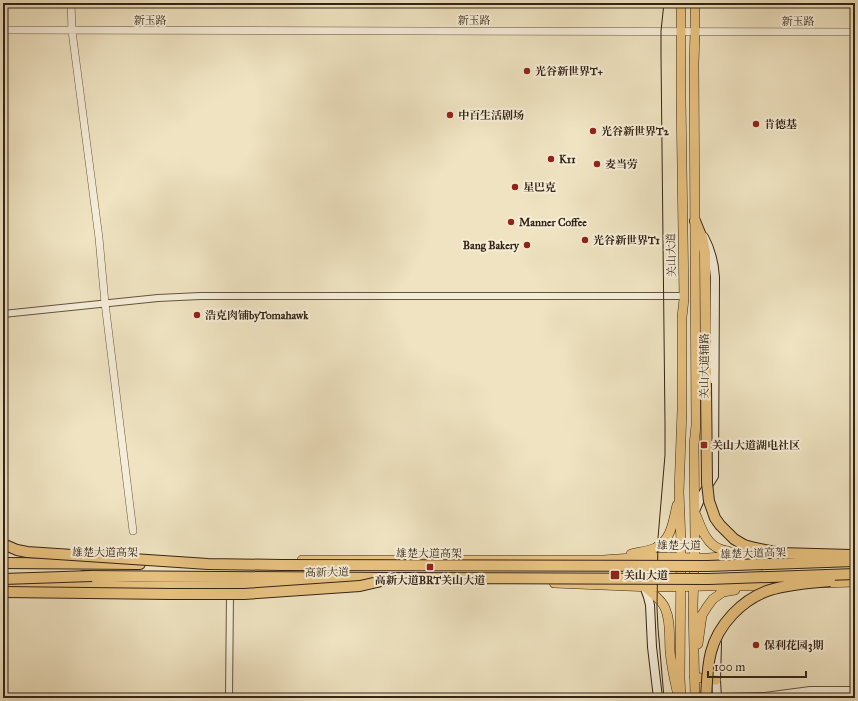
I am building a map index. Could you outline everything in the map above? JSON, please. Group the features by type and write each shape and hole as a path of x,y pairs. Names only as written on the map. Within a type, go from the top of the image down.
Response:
{"highway":[{"path":"694,221 702,238 705,253 706,483 709,501 715,518 734,539 744,545 755,548 780,553 855,555"},
{"path":"3,544 17,550 27,552 208,564"},
{"name":"雄楚大道高架","path":"3,563 693,566 855,561"},
{"path":"3,575 701,579 855,574"},
{"path":"3,579 92,576"},
{"path":"3,592 193,595 244,594 360,586 395,578"},
{"path":"706,698 708,669 714,644 723,626 742,605 754,597 780,588 816,582 855,581"}],"main road":[{"name":"关山大道","path":"680,698 681,557 679,492 682,410 682,317 684,296 681,3"},
{"path":"695,3 694,221 696,425 694,445 695,511 693,586 695,698"},
{"name":"关山大道辅路","path":"694,221 709,246 715,277 714,476 695,511"},
{"path":"603,560 654,548 666,540 671,530 679,492"},
{"path":"695,511 702,530 712,544 721,550 749,555"},
{"name":"雄楚大道","path":"647,557 694,558 749,555 779,557 825,557 855,555"},
{"name":"高新大道","path":"3,559 200,561 406,559 603,560 647,557"},
{"path":"647,587 752,586 855,581"},
{"name":"高新大道","path":"3,583 134,586 230,586 525,582 647,587"},
{"path":"717,697 716,643 721,626 726,616 743,598 753,593 778,585"},
{"path":"694,678 702,615 707,607 713,598 723,592 752,586"},
{"path":"647,587 650,605 652,647 658,698"},
{"path":"647,587 661,602 667,614 670,628 670,652 674,678 680,698"},
{"path":"694,678 716,680"}],"street":[{"path":"71,3 72,31 99,238 105,303 133,531"},
{"name":"新玉路","path":"3,30 855,32"},
{"path":"3,314 158,298 200,296 684,296"},
{"path":"229,698 230,586"},
{"path":"717,697 765,696 810,690 855,690"}],"tram line":[{"path":"664,3 661,31 661,55 665,455 658,538 657,608 664,698"}],"place":[{"name":"光谷新世界T+","path":"527,71"},
{"name":"中百生活剧场","path":"450,115"},
{"name":"肯德基","path":"756,124"},
{"name":"光谷新世界T2","path":"593,131"},
{"name":"K11","path":"551,159"},
{"name":"麦当劳","path":"597,164"},
{"name":"星巴克","path":"515,187"},
{"name":"Manner Coffee","path":"511,222"},
{"name":"光谷新世界T1","path":"585,240"},
{"name":"Bang Bakery","path":"527,245"},
{"name":"浩克肉铺byTomahawk","path":"197,315"},
{"name":"关山大道湖电社区","path":"704,445"},
{"name":"高新大道BRT关山大道","path":"430,567"},
{"name":"关山大道","path":"615,575"},
{"name":"保利花园3期","path":"756,645"}]}
